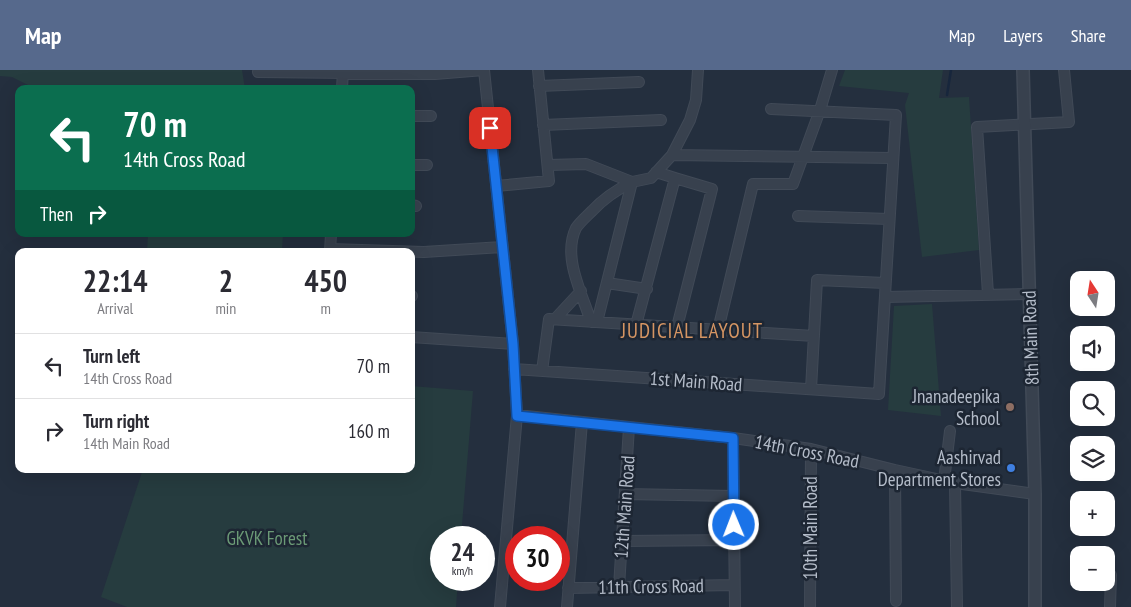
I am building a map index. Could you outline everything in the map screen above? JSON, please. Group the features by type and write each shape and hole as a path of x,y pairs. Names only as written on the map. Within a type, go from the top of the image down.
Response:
{"street":[{"path":"258,72 435,74 484,70 513,344 517,416 500,607"},
{"path":"496,186 549,181 538,70"},
{"path":"594,322 572,265 571,244 577,227 612,191 632,182 651,178 672,155 692,113 696,100 698,70"},
{"path":"718,330 753,184 793,184 820,110 832,70"},
{"name":"8th Main Road","path":"1023,70 1035,494 1035,607"},
{"path":"988,294 976,128 1069,122 1064,70"},
{"path":"342,85 343,72"},
{"path":"539,86 639,82"},
{"path":"771,109 896,114 885,297 1029,294"},
{"path":"415,116 431,116"},
{"path":"543,125 661,120"},
{"path":"672,155 893,158"},
{"path":"548,165 586,164 632,182"},
{"path":"415,165 427,166"},
{"path":"656,172 712,189 677,327"},
{"path":"636,324 647,289 675,178"},
{"path":"594,322 607,283 632,182"},
{"path":"798,216 890,219"},
{"path":"415,252 502,247"},
{"path":"811,389 817,280 886,283"},
{"path":"607,283 647,289"},
{"path":"555,319 581,291"},
{"name":"1st Main Road","path":"514,369 879,394 885,297"},
{"path":"542,371 549,319 814,336"},
{"path":"415,337 513,344"},
{"name":"14th Cross Road","path":"517,416 733,438 811,449 944,481 1035,494"},
{"path":"570,564 582,422"},
{"name":"12th Main Road","path":"619,587 629,427"},
{"path":"944,481 950,431"},
{"path":"733,438 734,607"},
{"name":"10th Main Road","path":"810,607 811,449"},
{"path":"894,470 896,601"},
{"path":"955,483 957,607"},
{"path":"625,494 733,496"},
{"path":"622,541 734,540"},
{"name":"11th Cross Road","path":"570,588 734,585"},
{"path":"566,607 568,591"},
{"path":"1110,591 1110,607"}],"green space":[{"path":"0,70 242,70 244,85 28,85 12,77 0,76"},
{"path":"845,70 943,70 939,98 969,97 979,250 922,257 905,105 909,93 839,86"},
{"path":"148,237 283,237 282,248 147,248"},
{"path":"932,304 941,416 888,410 894,306"},
{"name":"GKVK Forest","path":"415,386 473,391 462,526 430,526 430,591 457,591 456,607 127,607 101,597 142,473 415,473"}],"waterway":[{"path":"947,95 951,70"}],"place":[{"name":"Jnanadeepika School","path":"1010,407"},
{"name":"Aashirvad Department Stores","path":"1011,468"}],"district":[{"name":"JUDICIAL LAYOUT","path":"692,331"}],"route":[{"path":"490,128 513,344 517,416 733,438 734,525"}]}
